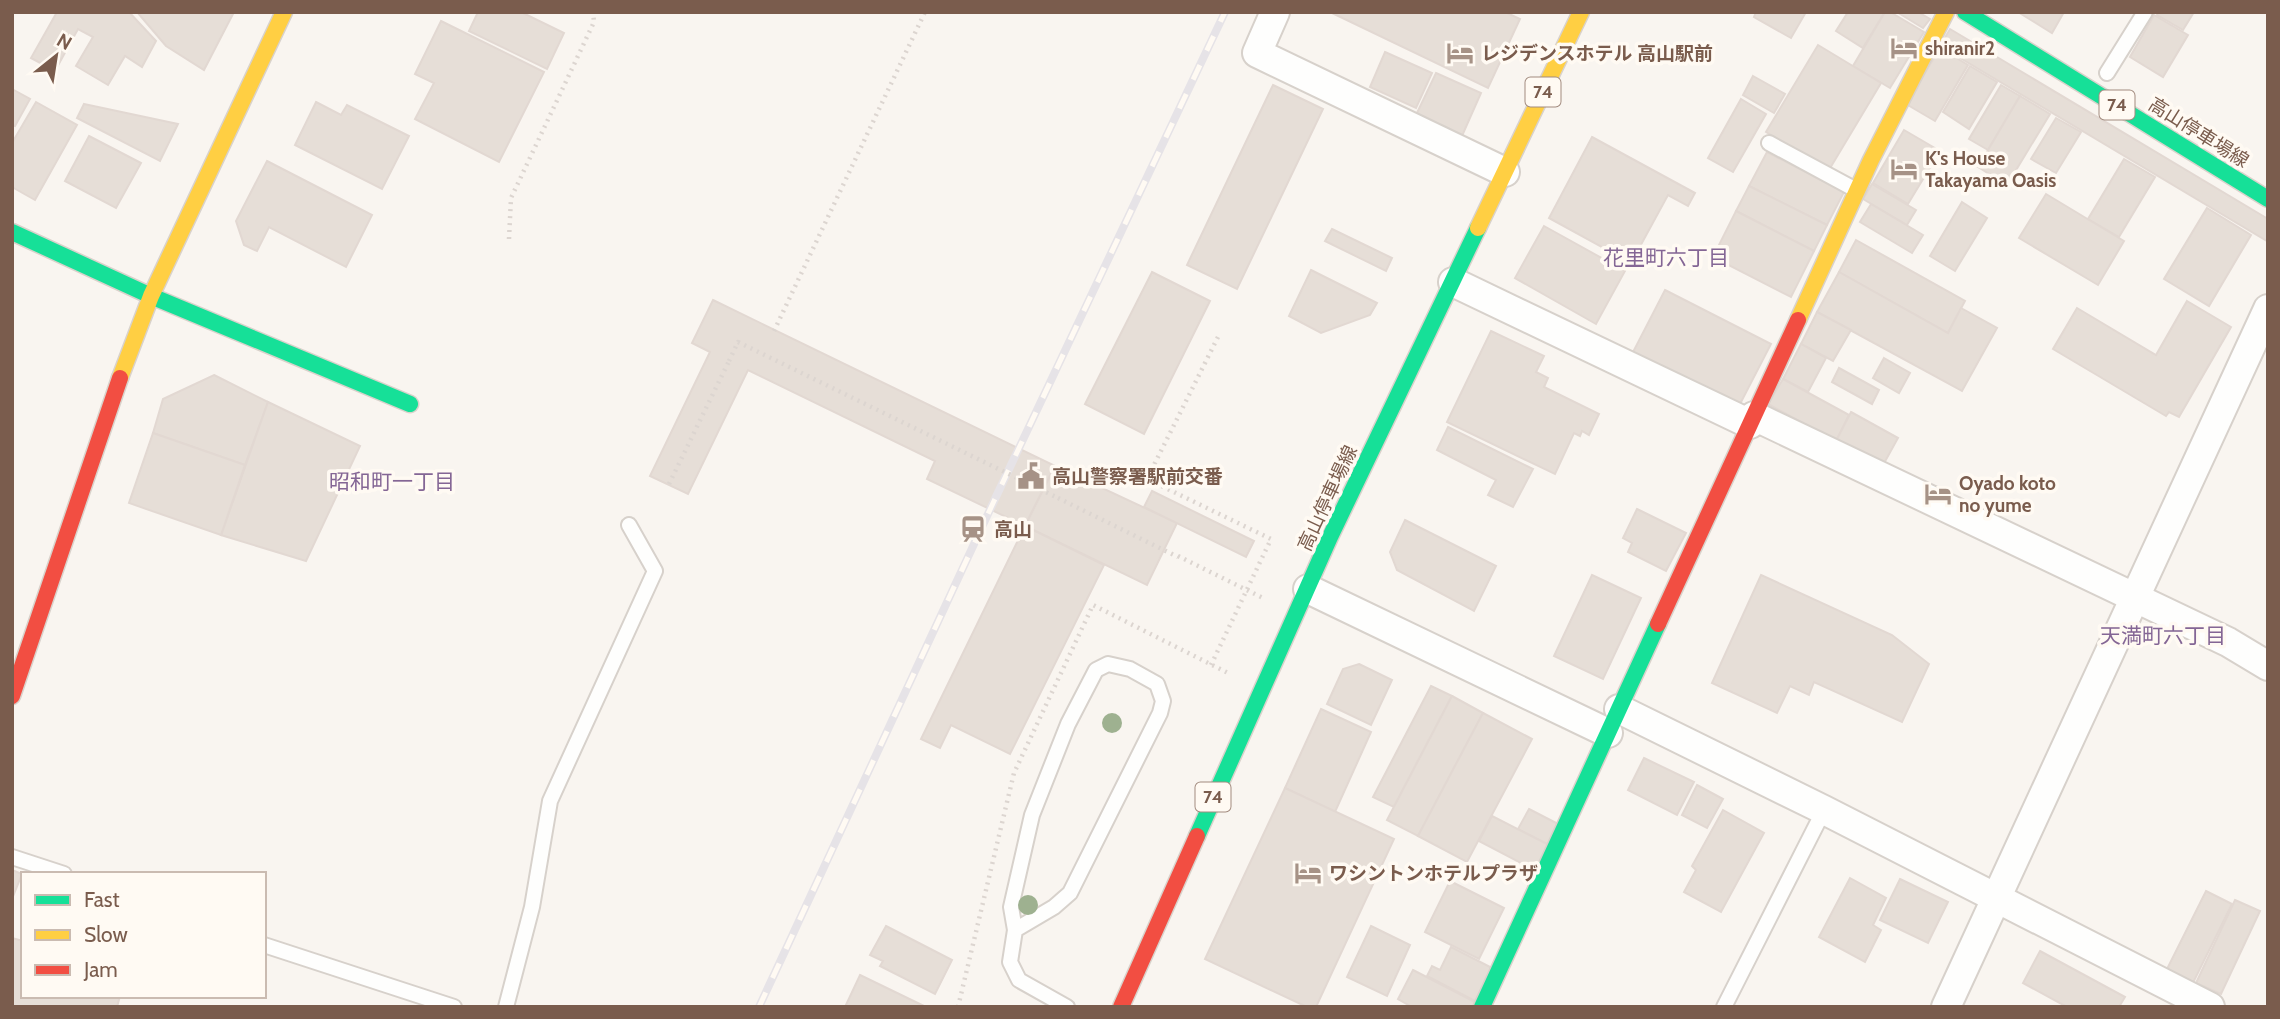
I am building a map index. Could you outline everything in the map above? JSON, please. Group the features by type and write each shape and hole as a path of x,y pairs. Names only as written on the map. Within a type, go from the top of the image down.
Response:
{"street":[{"path":"12,696 124,368 152,296 284,12"},
{"path":"1275,12 1257,54 1506,172"},
{"name":"高山停車場線","path":"1121,1007 1330,537 1581,12"},
{"path":"1482,1007 1857,191 1946,12"},
{"name":"高山停車場線","path":"1965,12 2268,199"},
{"path":"12,232 152,296 410,404"},
{"path":"1453,282 2133,597 2228,642 2268,666"},
{"path":"1945,1007 2268,309"},
{"path":"1308,589 1824,810 2210,1007"}],"lane":[{"path":"2106,73 2145,12"},
{"path":"1769,143 1857,191"},
{"path":"506,1007 532,907 551,801 654,571 629,525"},
{"path":"1015,929 1054,907 1070,893 1160,713 1163,701 1157,684 1130,669 1108,664 1096,670 1068,724 1032,815 1011,906 1015,929 1010,962 1019,980 1068,1007"},
{"path":"1724,1007 1824,810"},
{"path":"12,857 58,872"},
{"path":"266,946 454,1007"}],"path":[{"path":"509,239 511,198 594,22 593,12"},
{"path":"774,331 925,12"},
{"path":"1211,664 1271,539 1147,479 1218,337"},
{"path":"668,484 738,342 1264,598"}],"building":[{"path":"57,12 129,12 156,41 142,67 125,56 108,85 76,66 93,37 78,29 55,71 31,58"},
{"path":"137,12 234,12 204,70 166,46"},
{"path":"478,12 521,12 564,33 547,69 469,31"},
{"name":"レジデンスホテル 高山駅前","path":"1330,12 1505,12 1520,19 1488,88"},
{"path":"1756,12 1806,12 1791,38 1754,17"},
{"path":"1848,12 1885,12 1863,48 1836,31"},
{"path":"1885,12 1890,12 1924,32 1890,88 1853,66"},
{"path":"1897,12 1918,12 1930,19 1923,28"},
{"path":"2018,12 2064,12 2052,33"},
{"path":"2158,12 2194,12 2183,30 2157,15"},
{"path":"2154,15 2188,35 2163,77 2130,57"},
{"path":"441,21 544,72 499,162 415,119 434,83 415,74"},
{"path":"1950,29 2268,219 2267,241 1940,46"},
{"path":"1818,45 1881,83 1829,170 1766,132"},
{"path":"1940,48 1968,65 1935,121 1906,104"},
{"path":"1385,52 1432,73 1416,108 1370,87"},
{"path":"1970,66 1997,82 1969,129 1943,112"},
{"path":"1436,73 1481,93 1462,136 1416,115"},
{"path":"1753,76 1785,94 1774,113 1743,95"},
{"path":"1273,85 1323,109 1237,289 1187,265"},
{"path":"2001,85 2020,96 1988,150 1969,139"},
{"path":"12,89 30,99 15,126 12,125"},
{"path":"2020,96 2050,114 2007,185 1978,167"},
{"path":"1741,99 1766,114 1733,172 1708,158"},
{"path":"36,102 77,125 35,200 12,187 12,143"},
{"path":"316,102 341,115 347,105 409,136 382,189 295,145"},
{"path":"84,104 178,124 160,161 77,118"},
{"path":"2056,118 2081,132 2056,173 2031,159"},
{"path":"1904,130 1940,151 1908,204 1873,183"},
{"path":"89,136 141,163 116,208 65,181"},
{"path":"1592,137 1695,193 1688,206 1668,195 1631,263 1549,218"},
{"path":"1767,152 1844,192 1827,225 1749,186"},
{"path":"2124,159 2155,177 2119,237 2088,219"},
{"path":"267,161 372,215 346,267 269,227 257,251 244,245 236,221"},
{"path":"1872,184 1916,210 1907,225 1863,199"},
{"path":"1749,186 1827,225 1814,251 1736,211"},
{"path":"2046,194 2124,241 2098,285 2019,238"},
{"path":"1962,202 1987,218 1955,271 1930,256"},
{"path":"1871,204 1923,235 1912,253 1860,222"},
{"path":"2207,208 2251,235 2209,306 2164,279"},
{"path":"1736,211 1814,251 1791,297 1713,257"},
{"path":"1544,226 1625,271 1596,324 1515,278"},
{"path":"1332,229 1392,258 1386,271 1325,241"},
{"path":"1856,240 1965,301 1948,333 1839,272"},
{"path":"1311,270 1377,303 1370,315 1321,333 1289,316"},
{"path":"1152,272 1210,301 1144,434 1085,404"},
{"path":"1839,272 1948,333 1961,308 1997,328 1962,391 1817,312"},
{"path":"1665,290 1771,344 1738,408 1632,354"},
{"path":"713,300 1055,466 1025,526 927,479 935,461 748,370 688,494 650,476 710,352 692,343"},
{"path":"2187,301 2231,327 2179,417 2169,412 2166,416 2053,349 2077,308 2156,355"},
{"path":"1817,312 1851,330 1833,361 1801,344"},
{"path":"1491,331 1544,356 1536,372 1548,378 1544,387 1599,414 1589,435 1582,431 1580,436 1574,433 1555,474 1447,422"},
{"path":"1801,344 1826,358 1808,392 1783,379"},
{"path":"1884,358 1910,373 1899,393 1873,378"},
{"path":"1839,368 1879,390 1872,404 1832,382"},
{"path":"214,375 268,402 245,465 153,433 163,399"},
{"path":"1783,379 1849,415 1836,441 1768,404"},
{"path":"268,402 360,446 306,561 221,535"},
{"path":"1851,412 1898,438 1882,467 1836,441"},
{"path":"1448,427 1533,469 1513,507 1488,495 1496,480 1437,450"},
{"path":"153,433 245,465 221,535 129,503"},
{"path":"1055,466 1177,523 1147,585 1025,526"},
{"path":"1152,491 1254,541 1246,557 1144,507"},
{"path":"1637,509 1686,533 1666,571 1628,552 1632,543 1623,538"},
{"path":"1405,520 1496,566 1474,611 1397,570 1390,552"},
{"path":"1025,526 1104,565 1010,754 951,725 940,748 921,739"},
{"path":"1592,575 1641,598 1603,679 1554,656"},
{"path":"1761,575 1892,635 1929,664 1902,722 1814,682 1809,695 1790,686 1777,713 1712,683"},
{"path":"1359,664 1392,680 1371,725 1327,704 1343,669"},
{"path":"1431,686 1452,696 1394,807 1373,797"},
{"path":"1452,696 1483,713 1418,836 1387,820"},
{"path":"1321,709 1371,732 1335,812 1285,788"},
{"path":"1483,713 1532,739 1467,862 1418,836"},
{"path":"1644,758 1694,782 1677,815 1628,790"},
{"path":"1697,785 1723,799 1707,828 1682,815"},
{"path":"1285,788 1394,839 1316,1007 1307,1007 1205,959"},
{"path":"1529,809 1562,826 1551,846 1518,829"},
{"path":"1723,810 1764,833 1721,912 1684,892 1696,870 1692,866"},
{"path":"1492,816 1551,846 1538,872 1479,841"},
{"path":"12,870 21,874 21,876 12,899"},
{"path":"1850,878 1886,898 1873,925 1881,930 1865,962 1819,937"},
{"path":"1900,879 1948,902 1928,943 1880,920"},
{"path":"1450,881 1504,908 1479,959 1425,932"},
{"path":"2206,891 2232,904 2189,991 2163,977"},
{"path":"2235,900 2260,911 2221,994 2196,983"},
{"path":"886,926 952,960 935,994 880,966 883,961 870,955"},
{"path":"1371,926 1410,945 1387,996 1347,977"},
{"path":"12,938 21,940 21,998 119,998 117,1007 12,1007"},
{"path":"1451,947 1492,968 1475,1001 1427,976 1432,966 1440,970"},
{"path":"2040,951 2125,997 2119,1007 2067,1007 2023,983"},
{"path":"1413,970 1475,1002 1472,1007 1412,1007 1398,999"},
{"path":"860,975 926,1007 845,1007"}],"railway":[{"path":"759,1007 1225,12"}],"traffic: fast":[{"path":"1965,12 2268,199"},
{"path":"1197,836 1330,537 1478,228"},
{"path":"12,232 151,296 410,404"},
{"path":"1482,1007 1658,624"}],"traffic: slow":[{"path":"120,378 151,296 284,12"},
{"path":"1478,228 1581,12"},
{"path":"1798,320 1871,160 1946,12"}],"traffic: jam":[{"path":"1658,624 1798,320"},
{"path":"12,696 120,378"},
{"path":"1121,1007 1197,836"}],"place":[{"name":"shiranir2","path":"1904,48"},
{"name":"レジデンスホテル 高山駅前","path":"1460,53"},
{"name":"K's House Takayama Oasis","path":"1904,169"},
{"name":"高山警察署駅前交番","path":"1031,476"},
{"name":"Oyado koto no yume","path":"1938,494"},
{"name":"高山","path":"973,529"},
{"name":"ワシントンホテルプラザ","path":"1308,873"}],"district":[{"name":"花里町六丁目","path":"1666,258"},
{"name":"昭和町一丁目","path":"392,482"},
{"name":"天満町六丁目","path":"2163,636"}]}
